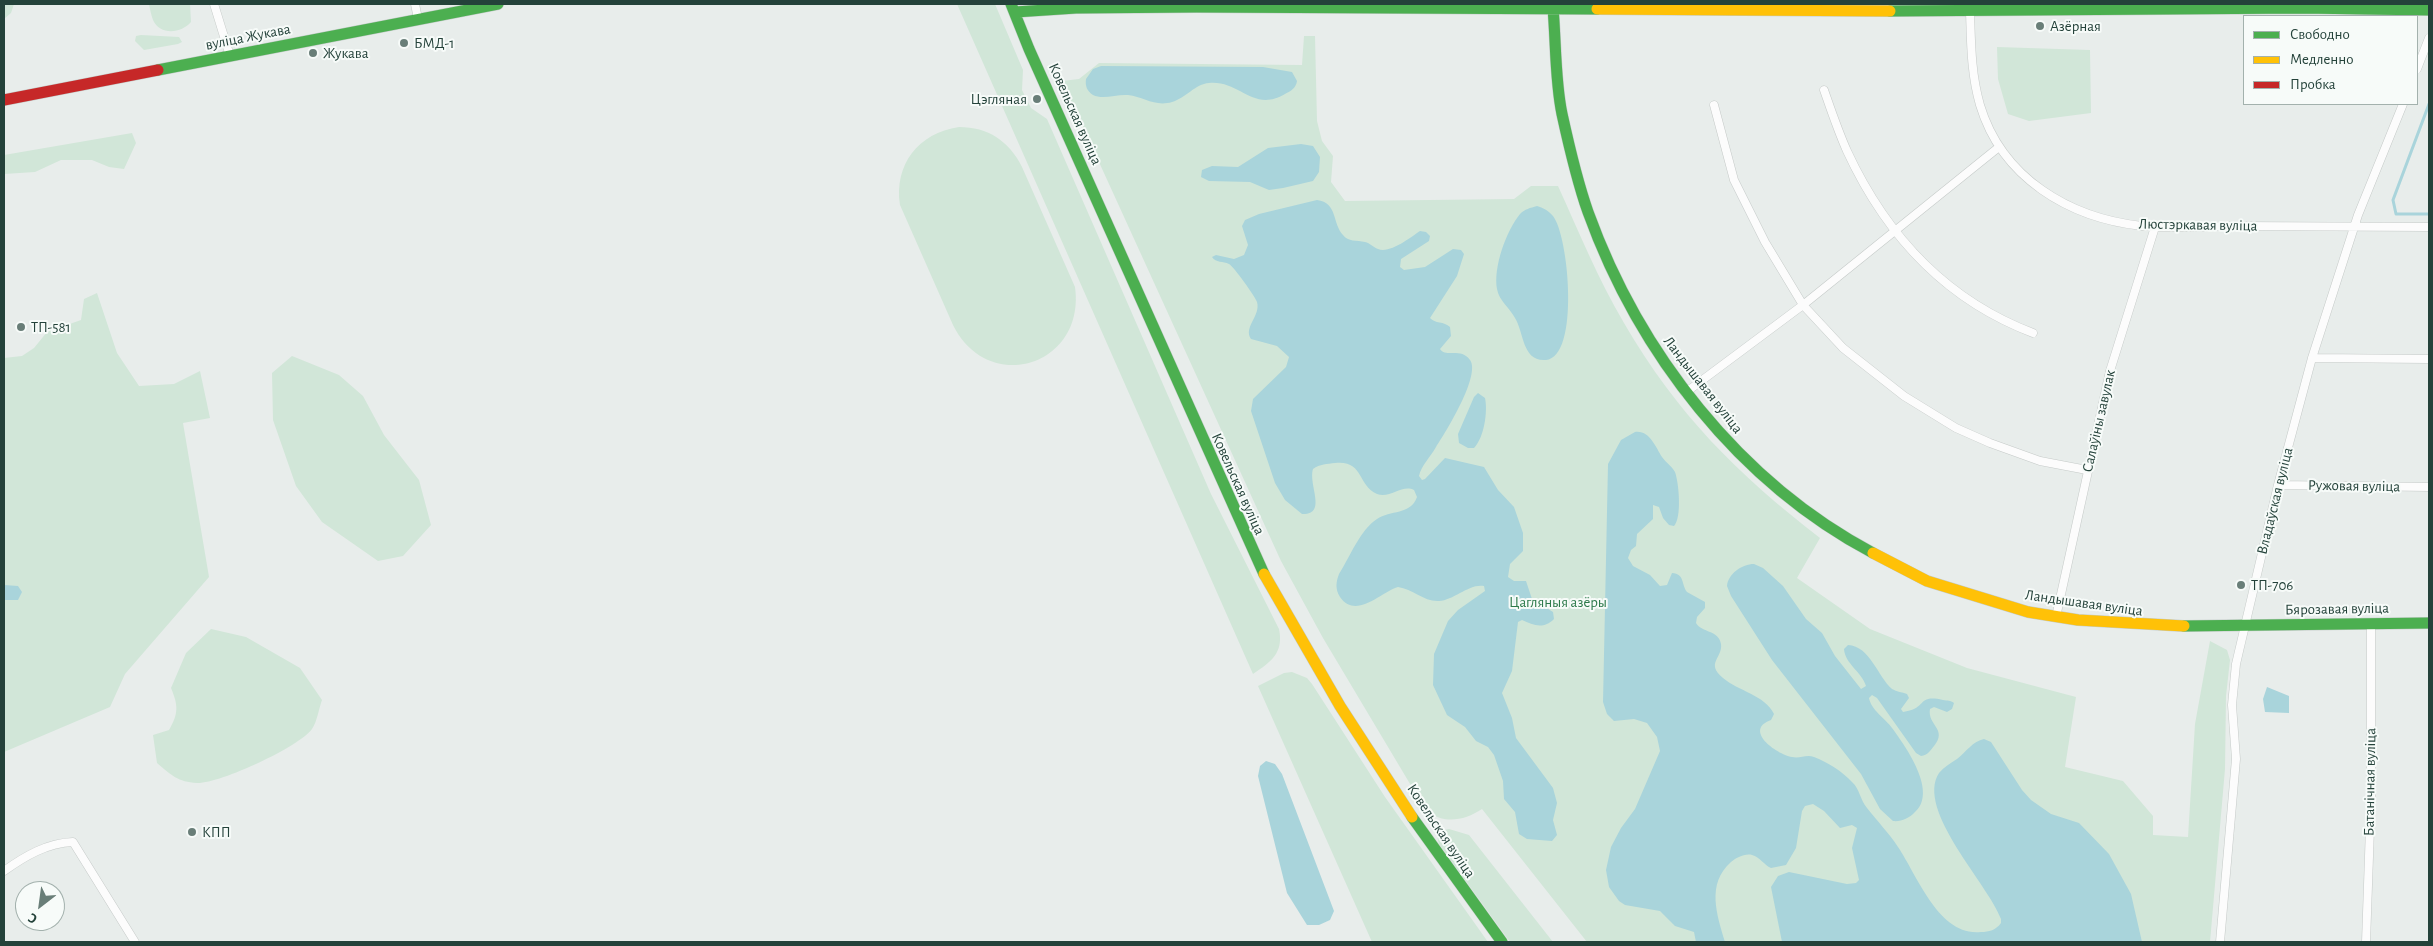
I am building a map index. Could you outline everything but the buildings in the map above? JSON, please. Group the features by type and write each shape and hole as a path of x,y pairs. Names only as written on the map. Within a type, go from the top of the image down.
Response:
{"main road":[{"name":"вуліца Жукава","path":"4,100 498,4"},
{"path":"1013,8 1552,8 1970,11 2303,6 2429,10"},
{"name":"Ковельская вуліца","path":"1013,8 1033,58 1255,557 1283,609 1347,716 1421,830 1502,942"},
{"name":"Ландышавая вуліца","path":"1552,8 1560,103 1582,198 1607,264 1628,307 1685,393 1718,434 1779,492 1857,545 1904,570 1975,598 2056,617 2156,627 2246,625"},
{"name":"Бярозавая вуліца","path":"2246,625 2429,623"}],"street":[{"path":"214,4 230,56"},
{"path":"415,4 418,19"},
{"name":"Люстэркавая вуліца","path":"1970,11 1971,64 1976,89 1980,106 1999,147 2028,179 2051,197 2071,209 2096,218 2155,227 2429,227"},
{"path":"2418,66 2429,38"},
{"path":"1824,90 1846,150 1863,184 1894,231 1941,281 2005,322 2033,333"},
{"path":"1714,105 1734,180 1765,242 1803,305 1843,348 1875,375 1956,428 1990,443 2040,461 2087,470"},
{"name":"Владаўская вуліца","path":"2220,942 2236,759 2232,705 2233,684 2278,485 2312,358 2354,227 2403,105"},
{"path":"1685,393 1803,305 1999,147"},
{"name":"Салаўіны завулак","path":"2056,617 2110,371 2155,227"},
{"path":"2312,358 2429,359"},
{"name":"Ружовая вуліца","path":"2278,485 2429,487"},
{"name":"Батанічная вуліца","path":"2366,942 2371,799 2371,623"},
{"path":"4,871 23,858 52,844 73,842 135,942"}],"green space":[{"path":"4,4 14,4 11,13 4,19"},
{"path":"149,4 190,4 191,22 182,29 166,31 161,29 153,20"},
{"path":"957,4 995,4 1023,70 1022,90 1031,108 1047,119 1211,494 1279,629 1280,644 1278,651 1270,661 1253,674"},
{"path":"136,36 179,37 182,42 144,50 135,41"},
{"name":"Цагляныя азёры","path":"1304,36 1315,36 1317,121 1322,141 1333,156 1331,182 1345,201 1514,199 1531,186 1558,186 1589,255 1624,323 1665,386 1687,414 1735,466 1820,538 1797,578 1870,629 1967,668 2076,697 2065,767 2123,781 2153,816 2153,835 2188,837 2195,724 2210,641 2227,650 2230,660 2226,696 2225,769 2210,942 1587,942 1482,809 1468,816 1453,820 1439,817 1425,809 1323,638 1281,561 1062,81 1079,79 1099,63 1302,65"},
{"path":"1997,47 2090,50 2091,113 2029,121 2008,114 1998,79"},
{"path":"959,127 979,130 996,137 1017,158 1075,287 1074,314 1066,336 1050,352 1031,362 1010,365 988,360 969,347 953,325 900,205 899,190 901,177 905,164 912,153 932,136 944,130"},
{"path":"132,133 136,143 124,169 109,167 92,160 61,160 35,172 4,174 4,155"},
{"path":"97,293 117,353 139,386 174,384 200,371 210,418 183,423 209,577 125,674 110,707 4,752 4,358 22,356 34,348 47,332 81,320 84,299"},
{"path":"292,356 339,375 363,396 384,435 419,480 431,525 403,556 378,561 322,522 296,486 273,420 272,373"},
{"path":"211,629 246,637 300,668 322,700 312,729 292,745 240,771 208,782 197,783 175,777 157,763 153,735 169,730 176,714 175,699 171,688 186,653"},
{"path":"1292,672 1307,678 1312,684 1385,797 1488,942 1372,942 1258,686 1284,673"},
{"path":"1449,829 1469,835 1553,942 1510,942 1439,844 1437,836 1444,830"}],"water":[{"path":"1101,66 1263,67 1292,72 1297,81 1296,86 1291,90 1274,99 1264,100 1255,98 1220,83 1209,83 1199,86 1172,102 1155,103 1128,95 1101,97 1093,95 1087,88 1086,79 1093,69"},
{"path":"1301,144 1313,146 1320,157 1319,172 1313,181 1269,190 1250,182 1209,181 1201,177 1202,170 1212,166 1238,167 1268,148"},
{"path":"1317,200 1324,202 1332,209 1340,230 1345,237 1350,240 1367,243 1378,249 1383,250 1394,247 1420,231 1426,232 1430,236 1429,241 1401,259 1400,267 1404,270 1425,267 1453,249 1461,250 1464,254 1457,276 1430,318 1450,327 1451,336 1440,349 1446,353 1458,353 1466,356 1470,360 1472,367 1471,378 1461,404 1419,476 1422,480 1425,479 1445,458 1484,467 1498,490 1514,507 1523,533 1523,551 1510,564 1508,577 1514,581 1526,581 1532,599 1553,612 1554,619 1546,624 1534,625 1522,620 1518,622 1512,671 1502,693 1512,718 1516,738 1553,788 1557,803 1553,820 1557,835 1552,841 1527,839 1519,834 1515,812 1504,799 1503,781 1494,755 1488,747 1476,741 1465,727 1447,715 1433,685 1434,654 1448,621 1458,610 1485,591 1484,586 1473,587 1439,601 1428,600 1409,590 1398,587 1369,602 1353,606 1346,603 1338,594 1336,586 1339,574 1365,530 1382,516 1410,507 1417,497 1414,490 1405,489 1387,495 1377,494 1366,485 1356,469 1351,465 1344,463 1324,464 1313,469 1312,476 1316,504 1314,510 1310,513 1302,514 1285,500 1275,483 1251,411 1253,399 1286,367 1289,357 1277,346 1251,339 1249,330 1257,312 1257,302 1232,266 1212,257 1216,255 1234,259 1244,255 1248,245 1242,226 1245,220 1259,214"},
{"path":"1537,206 1553,216 1559,228 1567,270 1567,318 1564,339 1557,354 1546,360 1532,356 1528,351 1515,318 1498,293 1496,280 1502,250 1510,230 1522,212"},
{"path":"1478,393 1485,398 1484,424 1477,444 1474,448 1468,448 1459,443 1458,434 1474,397"},
{"path":"1635,432 1640,432 1649,437 1675,472 1679,492 1679,508 1677,522 1674,526 1669,525 1663,518 1659,507 1653,505 1653,519 1637,534 1636,546 1631,550 1628,558 1633,566 1650,575 1660,586 1667,585 1672,573 1679,575 1687,592 1705,602 1705,608 1697,617 1696,623 1702,629 1720,639 1721,649 1715,664 1718,673 1729,682 1764,702 1774,714 1771,720 1763,724 1760,730 1765,741 1785,755 1795,757 1811,756 1819,759 1834,767 1848,778 1857,788 1865,805 1894,842 1941,915 1953,925 1966,931 1981,932 1995,929 2001,923 2001,919 1994,904 1945,826 1937,807 1934,789 1939,773 1945,767 1976,742 1984,739 1991,742 2022,790 2031,800 2051,814 2079,823 2109,854 2131,894 2142,942 1782,942 1771,887 1778,876 1789,872 1847,884 1856,883 1859,880 1852,848 1857,828 1852,825 1840,828 1824,811 1813,804 1805,806 1802,811 1796,848 1786,865 1771,868 1755,856 1746,855 1733,860 1723,871 1718,880 1716,900 1725,942 1696,942 1694,932 1675,926 1660,911 1625,905 1619,901 1609,887 1606,870 1611,847 1621,828 1635,809 1660,751 1657,737 1647,723 1634,719 1614,721 1607,714 1603,702 1608,464 1621,440"},
{"path":"1749,564 1763,568 1783,586 1806,619 1822,633 1835,656 1861,689 1866,686 1861,676 1847,659 1844,649 1848,645 1856,647 1868,656 1892,689 1907,694 1909,698 1901,709 1903,712 1916,708 1929,699 1954,703 1952,709 1947,712 1934,707 1930,709 1931,719 1939,735 1938,740 1930,751 1921,756 1916,753 1877,698 1872,695 1869,698 1879,714 1898,736 1918,770 1923,794 1921,804 1910,816 1902,820 1893,821 1880,809 1861,774 1772,660 1731,596 1727,586 1730,578 1736,570"},
{"path":"4,585 18,586 22,592 18,600 4,600"},
{"path":"2267,687 2289,696 2289,713 2265,712 2263,699"},
{"path":"1266,761 1275,764 1282,774 1334,911 1330,920 1319,925 1307,925 1287,893 1258,776 1260,766"}],"waterway":[{"path":"2429,104 2393,200 2396,214 2429,214"}],"traffic: fast":[{"path":"158,70 498,4"},
{"path":"1011,4 1029,49 1264,574"},
{"path":"1015,12 1076,8 1196,7 1597,9"},
{"path":"1553,8 1560,101 1577,176 1588,212 1609,264 1635,315 1665,363 1699,409 1737,451 1779,490 1824,524 1873,553"},
{"path":"1890,11 2303,8 2429,10"},
{"path":"2184,626 2429,623"},
{"path":"1412,817 1502,942"}],"traffic: slow":[{"path":"1597,9 1890,11"},
{"path":"1873,553 1927,581 2028,612 2078,620 2184,626"},
{"path":"1264,574 1340,706 1412,817"}],"traffic: jam":[{"path":"4,100 158,70"}],"place":[{"name":"Азёрная","path":"2040,26"},
{"name":"БМД-1","path":"404,43"},
{"name":"Жукава","path":"313,53"},
{"name":"Цэгляная","path":"1037,99"},
{"name":"ТП-581","path":"21,327"},
{"name":"ТП-706","path":"2241,585"},
{"name":"КПП","path":"192,832"}]}
